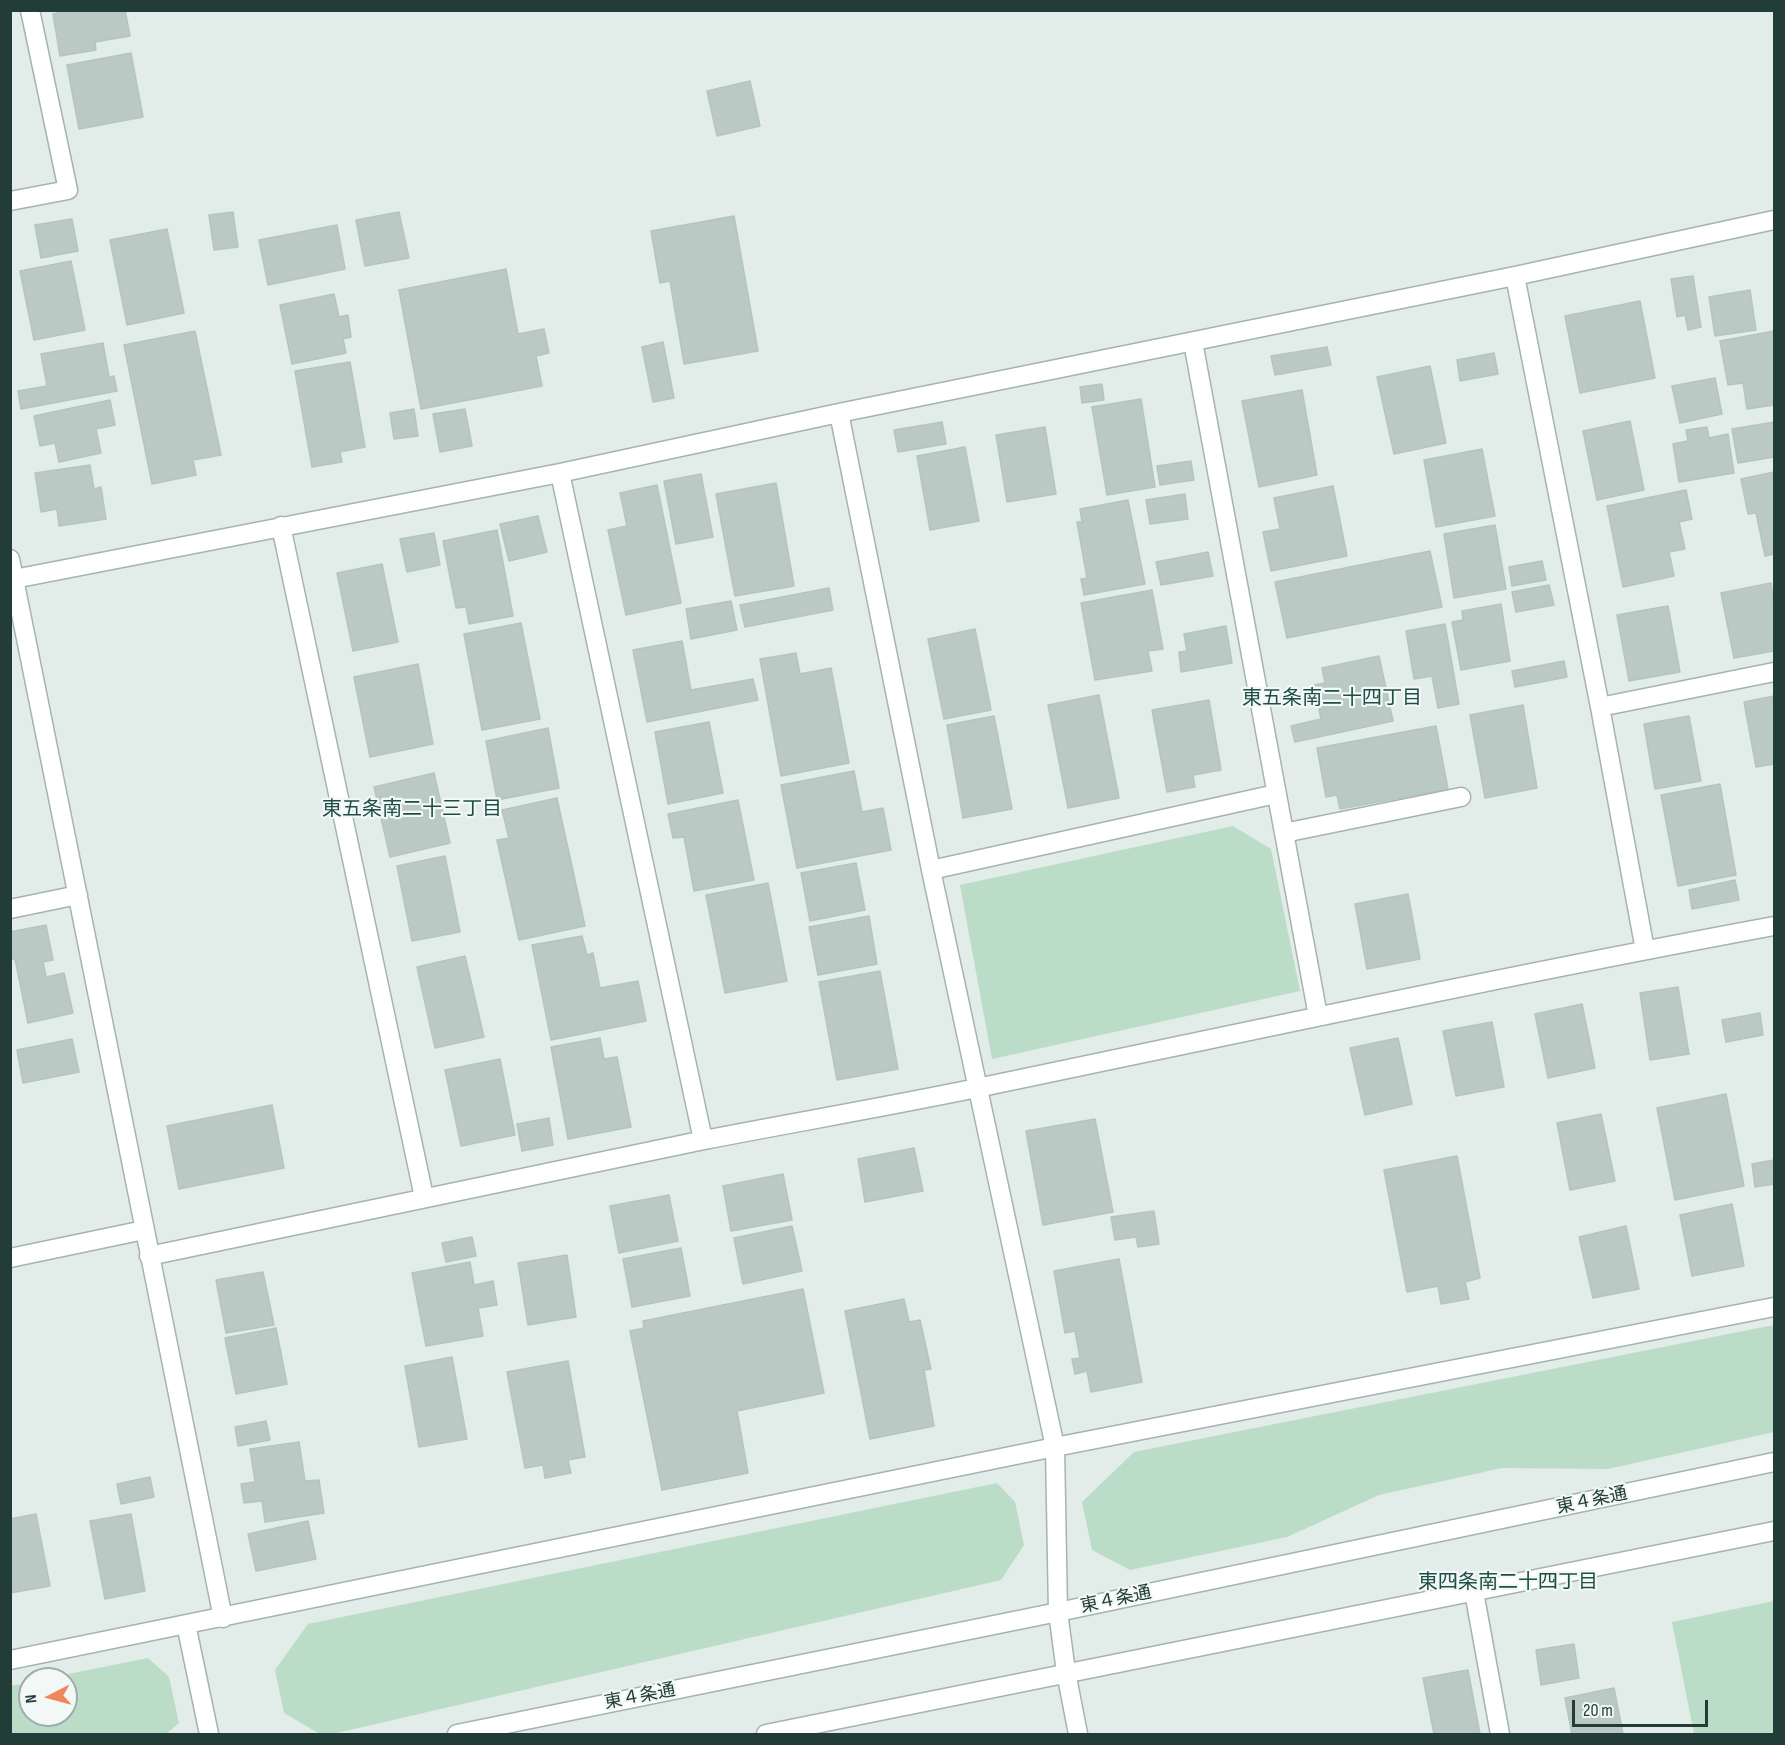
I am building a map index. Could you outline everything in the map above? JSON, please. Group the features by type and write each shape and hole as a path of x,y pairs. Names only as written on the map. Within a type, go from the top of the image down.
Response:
{"street":[{"path":"10,201 68,190 30,10"},
{"path":"14,579 560,473 839,413 1515,276 1774,220"},
{"path":"1515,276 1600,707 1645,950"},
{"path":"1193,342 1318,1016"},
{"path":"839,413 931,870 1055,1447 1058,1612 1066,1672 1078,1734"},
{"path":"560,473 703,1140"},
{"path":"281,526 424,1197"},
{"path":"10,559 223,1618"},
{"path":"1600,707 1774,672"},
{"path":"931,870 1276,794"},
{"path":"1284,833 1461,797"},
{"path":"10,909 78,895"},
{"path":"149,1256 703,1140 978,1088 1318,1016 1774,926"},
{"path":"10,1258 144,1230"},
{"path":"10,1660 1055,1447 1774,1307"},
{"name":"東４条通","path":"457,1734 1058,1612 1774,1462"},
{"path":"766,1734 1774,1531"},
{"path":"1474,1592 1500,1734"},
{"path":"186,1624 209,1734"}],"green space":[{"path":"1233,826 1271,849 1300,991 992,1059 960,885"},
{"path":"1774,1325 1774,1432 1608,1469 1502,1468 1379,1495 1287,1537 1130,1570 1092,1550 1082,1502 1134,1452"},
{"path":"997,1483 1015,1502 1024,1545 1001,1580 332,1734 320,1734 284,1713 275,1670 308,1624"},
{"path":"1774,1601 1774,1734 1694,1734 1672,1622"},
{"path":"148,1658 169,1677 179,1723 166,1734 11,1734 11,1686 18,1685 18,1727 78,1727 78,1672"}],"building":[{"path":"58,10 125,10 130,36 95,42 96,50 60,56 53,14 58,13"},
{"path":"131,53 143,117 79,129 67,65"},
{"path":"750,81 760,126 717,136 707,91"},
{"path":"233,212 238,247 214,250 209,215"},
{"path":"399,212 409,258 365,266 356,220"},
{"path":"734,216 758,351 684,364 670,281 660,283 651,231"},
{"path":"72,219 78,251 41,258 35,225"},
{"path":"337,225 345,269 268,285 259,240"},
{"path":"167,229 184,313 127,325 110,240"},
{"path":"71,261 85,330 34,340 20,271"},
{"path":"506,269 518,334 544,329 549,353 536,356 542,386 421,409 399,290"},
{"path":"1693,276 1701,327 1688,330 1685,315 1677,317 1671,279"},
{"path":"1750,290 1756,330 1715,336 1709,297"},
{"path":"334,294 339,317 348,315 351,337 343,339 346,353 292,364 280,305"},
{"path":"1640,301 1655,378 1580,393 1565,316"},
{"path":"195,331 221,455 193,460 196,475 152,484 124,345"},
{"path":"1774,331 1774,405 1747,409 1743,383 1728,385 1720,341"},
{"path":"663,342 674,398 653,402 642,347"},
{"path":"103,343 109,377 114,376 117,391 21,409 18,391 47,386 41,354"},
{"path":"1327,347 1331,365 1275,375 1271,356"},
{"path":"1494,353 1498,374 1460,381 1457,360"},
{"path":"350,362 365,447 340,452 342,462 312,467 295,371"},
{"path":"1430,366 1446,443 1394,454 1377,377"},
{"path":"1715,378 1722,414 1680,423 1672,386"},
{"path":"1102,384 1104,400 1082,403 1080,387"},
{"path":"1302,390 1317,475 1259,487 1242,401"},
{"path":"1141,399 1155,487 1107,495 1092,407"},
{"path":"110,400 115,425 96,429 101,453 59,462 55,443 40,446 34,416"},
{"path":"414,409 418,436 394,439 390,413"},
{"path":"465,409 472,446 440,452 433,414"},
{"path":"1630,421 1644,490 1597,500 1583,431"},
{"path":"942,422 946,444 898,452 894,430"},
{"path":"1774,422 1774,457 1738,463 1732,429"},
{"path":"1045,427 1056,494 1007,502 996,435"},
{"path":"1707,427 1709,438 1728,434 1734,473 1679,482 1673,444 1688,441 1686,430"},
{"path":"965,447 979,521 930,530 917,456"},
{"path":"1482,449 1495,516 1436,527 1424,460"},
{"path":"1191,461 1194,480 1160,485 1157,466"},
{"path":"90,465 94,489 101,487 106,519 59,526 57,509 41,512 35,473"},
{"path":"1774,472 1774,554 1765,556 1756,513 1748,514 1741,479"},
{"path":"701,474 713,537 676,544 664,481"},
{"path":"776,483 794,586 735,596 716,494"},
{"path":"657,485 681,603 626,615 608,530 627,526 620,493"},
{"path":"1333,486 1347,556 1271,571 1263,532 1280,529 1274,498"},
{"path":"1686,490 1692,519 1679,522 1685,549 1669,552 1674,576 1623,587 1607,506"},
{"path":"1185,494 1188,519 1150,524 1146,500"},
{"path":"1128,500 1145,584 1084,595 1081,579 1087,578 1077,522 1082,522 1080,509"},
{"path":"538,516 547,552 509,561 500,524"},
{"path":"1495,525 1506,589 1454,598 1444,534"},
{"path":"497,530 513,616 469,624 466,607 456,608 443,541"},
{"path":"434,533 440,565 407,572 400,539"},
{"path":"1430,551 1442,607 1287,638 1275,582"},
{"path":"1208,552 1213,576 1161,585 1156,562"},
{"path":"1542,561 1546,580 1512,586 1509,567"},
{"path":"382,564 398,642 353,651 337,573"},
{"path":"1771,583 1774,604 1774,651 1734,658 1721,593"},
{"path":"1549,585 1554,605 1516,612 1512,592"},
{"path":"829,588 833,610 745,627 740,605"},
{"path":"1152,590 1163,649 1148,651 1152,671 1095,680 1081,603"},
{"path":"731,601 737,630 691,639 686,609"},
{"path":"1501,604 1510,661 1461,670 1452,622 1463,620 1462,611"},
{"path":"1668,606 1680,672 1629,681 1617,615"},
{"path":"521,623 540,719 482,730 464,634"},
{"path":"1445,624 1459,704 1438,708 1432,676 1414,679 1406,631"},
{"path":"1226,626 1232,663 1181,672 1179,652 1187,651 1184,634"},
{"path":"975,629 991,710 944,719 928,639"},
{"path":"682,641 691,690 753,679 758,700 647,722 633,650"},
{"path":"796,653 800,674 831,668 849,763 781,776 760,659"},
{"path":"1379,656 1393,721 1295,742 1291,726 1321,719 1314,685 1325,683 1322,668"},
{"path":"1564,661 1567,677 1515,687 1512,671"},
{"path":"418,664 433,744 370,757 354,677"},
{"path":"1099,695 1119,798 1068,808 1048,705"},
{"path":"1774,696 1774,764 1756,767 1744,702"},
{"path":"1209,700 1221,770 1193,775 1195,787 1167,792 1152,710"},
{"path":"1523,705 1537,788 1485,798 1470,715"},
{"path":"994,716 1012,809 963,818 947,725"},
{"path":"1689,716 1701,781 1655,789 1644,724"},
{"path":"709,722 723,793 668,804 655,732"},
{"path":"1436,726 1448,789 1340,809 1337,795 1326,797 1317,748"},
{"path":"548,728 559,788 497,800 486,741"},
{"path":"854,771 862,812 883,808 891,850 797,868 781,785"},
{"path":"434,773 450,843 390,857 374,787"},
{"path":"1720,784 1736,875 1678,886 1661,795"},
{"path":"557,798 585,926 519,940 497,840 509,838 502,810"},
{"path":"738,800 754,880 694,891 684,837 673,838 668,814"},
{"path":"445,856 460,932 412,941 397,866"},
{"path":"856,863 865,910 810,921 801,873"},
{"path":"1735,880 1739,900 1692,909 1689,890"},
{"path":"768,883 787,981 725,993 706,895"},
{"path":"1408,894 1420,959 1367,969 1355,904"},
{"path":"869,916 877,964 818,975 809,927"},
{"path":"46,925 53,960 43,962 46,977 64,973 73,1013 28,1023 15,959 10,960 10,932"},
{"path":"582,936 587,955 593,953 600,988 638,981 646,1021 551,1040 532,945"},
{"path":"465,956 484,1037 435,1048 417,967"},
{"path":"880,971 898,1069 837,1080 819,982"},
{"path":"1678,987 1689,1054 1650,1060 1640,993"},
{"path":"1582,1004 1595,1068 1548,1078 1535,1014"},
{"path":"1760,1013 1763,1035 1726,1042 1722,1020"},
{"path":"1492,1022 1504,1087 1456,1096 1443,1031"},
{"path":"600,1038 604,1059 617,1057 631,1127 568,1139 551,1047"},
{"path":"1398,1038 1412,1104 1365,1115 1350,1048"},
{"path":"72,1039 79,1072 23,1083 17,1050"},
{"path":"500,1059 515,1135 461,1146 445,1070"},
{"path":"1726,1094 1744,1186 1675,1200 1657,1108"},
{"path":"272,1105 284,1168 179,1189 167,1126"},
{"path":"1601,1114 1615,1181 1570,1190 1557,1123"},
{"path":"549,1118 553,1145 522,1151 517,1124"},
{"path":"1095,1119 1113,1212 1043,1225 1026,1131"},
{"path":"914,1148 923,1191 865,1202 858,1159"},
{"path":"1457,1156 1480,1278 1465,1282 1469,1299 1441,1304 1438,1286 1407,1292 1384,1170"},
{"path":"1774,1160 1774,1184 1755,1187 1752,1164"},
{"path":"783,1174 792,1220 731,1231 723,1186"},
{"path":"669,1195 678,1241 619,1253 610,1206"},
{"path":"1732,1204 1744,1266 1692,1276 1680,1215"},
{"path":"1154,1211 1159,1244 1138,1247 1136,1237 1115,1240 1111,1217"},
{"path":"792,1226 802,1271 743,1284 734,1238"},
{"path":"1626,1226 1639,1289 1593,1298 1579,1237"},
{"path":"472,1237 476,1256 446,1262 442,1243"},
{"path":"681,1248 690,1296 632,1307 623,1259"},
{"path":"567,1255 576,1317 528,1325 518,1263"},
{"path":"1119,1259 1142,1382 1091,1392 1087,1371 1075,1374 1072,1359 1080,1358 1075,1331 1065,1333 1054,1271"},
{"path":"470,1262 474,1285 493,1281 497,1305 478,1308 483,1336 426,1346 412,1273"},
{"path":"263,1272 274,1325 226,1333 216,1280"},
{"path":"803,1289 824,1393 737,1411 748,1473 662,1490 630,1331 644,1328 643,1321"},
{"path":"904,1299 909,1322 920,1320 931,1369 924,1370 934,1426 870,1439 845,1311"},
{"path":"276,1328 287,1384 236,1394 225,1338"},
{"path":"452,1357 467,1439 419,1447 405,1366"},
{"path":"568,1361 585,1457 568,1460 571,1473 545,1478 543,1465 525,1468 507,1372"},
{"path":"266,1421 270,1440 238,1446 235,1427"},
{"path":"299,1442 305,1481 319,1480 324,1513 265,1522 262,1501 244,1503 241,1484 255,1482 250,1449"},
{"path":"150,1477 154,1497 121,1504 117,1484"},
{"path":"36,1514 50,1586 10,1593 10,1519"},
{"path":"131,1514 145,1591 105,1599 90,1521"},
{"path":"308,1521 316,1559 256,1571 248,1534"},
{"path":"1574,1644 1579,1678 1541,1685 1536,1650"},
{"path":"1468,1670 1480,1734 1434,1734 1423,1678"},
{"path":"1614,1688 1623,1734 1572,1734 1565,1698"}],"district":[{"name":"東五条南二十四丁目","path":"1332,699"},
{"name":"東五条南二十三丁目","path":"412,810"},
{"name":"東四条南二十四丁目","path":"1508,1583"}]}
